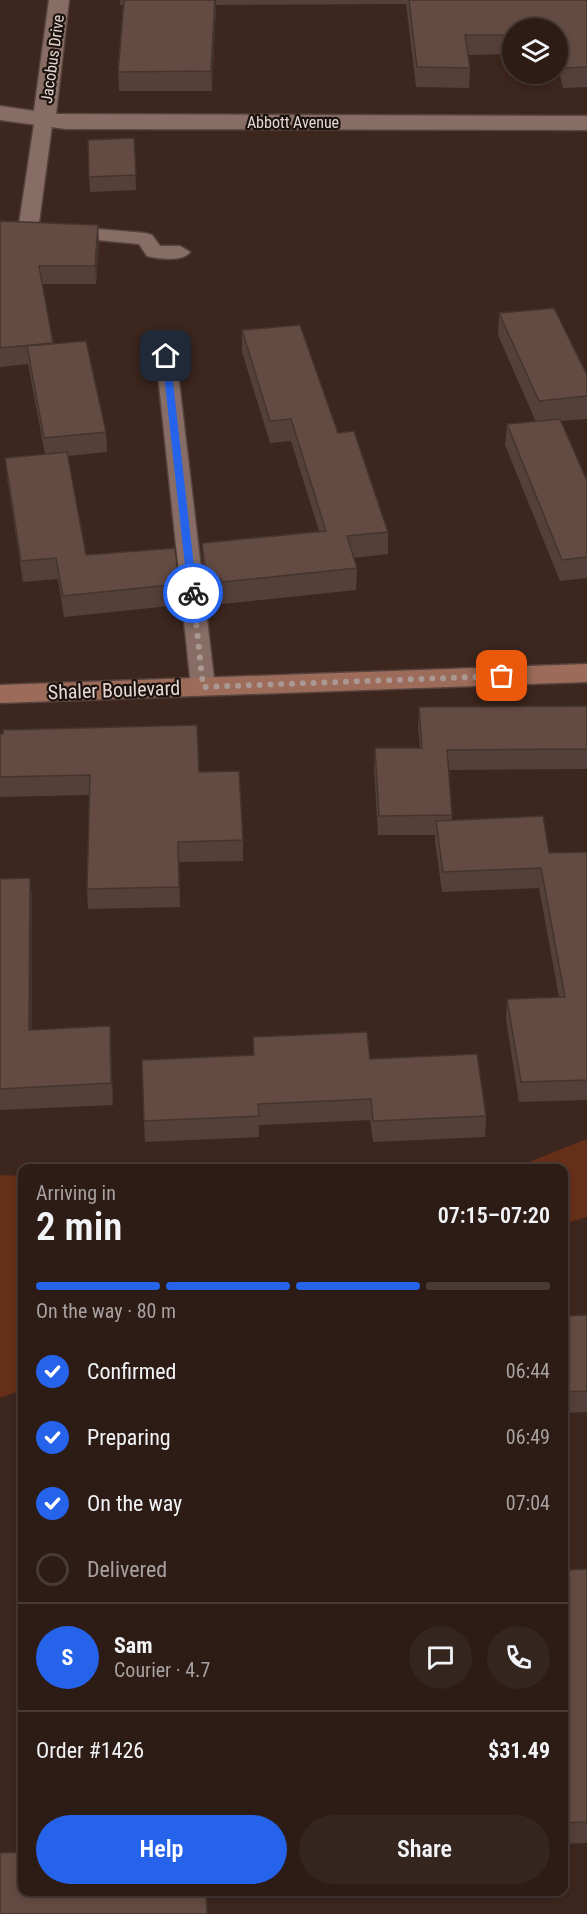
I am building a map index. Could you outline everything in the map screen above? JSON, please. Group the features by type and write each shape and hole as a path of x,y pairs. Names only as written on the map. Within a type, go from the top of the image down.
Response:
{"street":[{"name":"Jacobus Drive","path":"44,118 59,0"},
{"name":"Abbott Avenue","path":"0,113 78,122 587,123"},
{"name":"Shaler Boulevard","path":"0,694 587,673"}],"lane":[{"path":"28,230 44,118"},
{"path":"0,231 28,230 145,238 154,252 180,252"},
{"path":"166,356 203,687"}],"shaded area":[{"path":"587,1139 587,1217 568,1223 568,1164 524,1164"},
{"path":"0,1175 18,1176 18,1391 0,1398"}],"building":[{"path":"124,0 215,0 211,71 118,72"},
{"path":"409,0 587,0 587,67 568,68 568,18 502,18 502,35 465,35 470,68 417,67"},
{"path":"134,138 136,175 89,177 88,140"},
{"path":"0,221 98,225 95,266 39,266 53,343 0,348"},
{"path":"554,308 587,375 587,396 539,401 499,313"},
{"path":"300,325 338,433 354,431 388,532 347,536 357,568 222,582 221,579 207,580 202,543 326,531 291,419 270,421 242,330"},
{"path":"86,341 106,432 44,438 27,346"},
{"path":"560,419 587,481 587,557 562,560 507,424"},
{"path":"67,452 86,555 175,548 179,584 63,596 56,558 21,561 5,458"},
{"path":"587,706 587,749 447,750 452,815 379,816 375,748 422,748 419,707"},
{"path":"197,725 199,772 239,771 243,840 178,842 179,887 87,889 90,775 0,777 0,734 3,734 3,730"},
{"path":"543,816 549,853 587,852 587,1080 521,1082 507,999 565,997 541,868 443,872 436,821"},
{"path":"30,878 29,1030 110,1026 111,1083 0,1089 0,879"},
{"path":"367,1032 370,1059 477,1054 486,1116 373,1121 371,1099 258,1104 259,1116 144,1121 142,1060 254,1055 253,1037"},
{"path":"587,1315 587,1391 568,1392 568,1316"},
{"path":"587,1569 587,1822 568,1823 568,1570"},
{"path":"18,1852 18,1896 206,1896 207,1914 0,1914 0,1853"}],"way so far":[{"path":"193,593 203,687 502,676"}],"route":[{"path":"166,356 193,593"}]}
